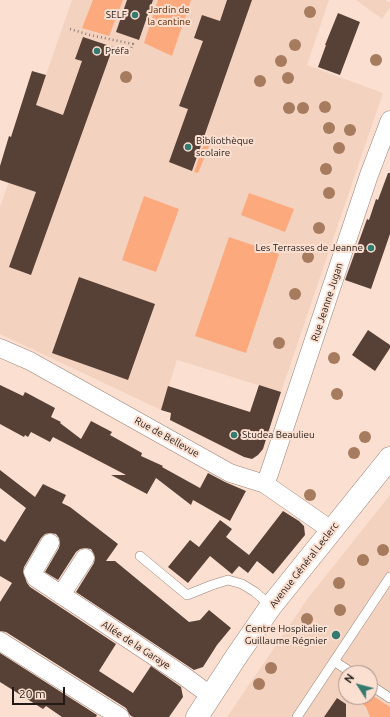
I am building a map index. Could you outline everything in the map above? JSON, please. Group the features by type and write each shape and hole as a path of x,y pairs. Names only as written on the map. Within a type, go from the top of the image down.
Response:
{"main road":[{"name":"Avenue Général Leclerc","path":"197,717 271,606 390,458"}],"street":[{"name":"Rue Jeanne Jugan","path":"264,484 269,474 369,175 390,120"},
{"name":"Rue de Bellevue","path":"0,348 30,361 230,473 264,484 331,530"},
{"name":"Allée de la Garaye","path":"50,543 33,572 36,578 184,676 211,696"},
{"path":"61,595 85,558"},
{"path":"0,640 120,717"}],"lane":[{"path":"140,556 187,594 212,584 228,580 242,584 255,592 271,606"},
{"path":"297,717 390,577"},
{"path":"334,661 340,665"},
{"path":"378,690 390,698"}],"path":[{"path":"70,29 90,35 133,44 130,51"}],"shaded area":[{"path":"72,0 329,0 307,65 383,93 281,392 177,360 161,410 0,334 0,207"},
{"path":"356,0 386,0 390,3 390,7 382,19"},
{"name":"Centre Hospitalier Guillaume Régnier","path":"390,495 390,717 227,717 308,598"}],"green space":[{"name":"Jardin de la cantine","path":"93,0 123,0 109,36 82,28"},
{"name":"Jardin de la cantine","path":"158,0 191,0 172,56 144,43"},
{"path":"205,141 210,144 198,173 194,172"},
{"path":"249,193 294,209 285,232 241,215"},
{"path":"144,196 179,209 156,272 122,260"},
{"path":"229,237 279,254 246,353 195,336"},
{"path":"378,699 390,707 390,717 370,717 364,705 378,705"}],"building":[{"name":"SELF","path":"127,0 153,0 139,40 116,32"},
{"path":"227,0 252,0 192,171 169,162 188,109 179,106 203,41 194,38 202,15 220,21"},
{"path":"338,13 360,22 340,75 318,67"},
{"path":"83,37 113,47 31,275 9,267 36,192 0,180 0,166 32,71 46,75 36,105 63,115 82,61 75,59"},
{"name":"Les Terrasses de Jeanne","path":"388,173 390,173 390,234 371,289 345,280 367,219 369,220 376,199 378,200"},
{"path":"79,277 155,304 128,380 52,353"},
{"path":"368,330 390,345 390,348 375,371 352,355"},
{"path":"0,385 23,396 25,392 55,408 51,417 61,422 60,423 81,439 91,421 112,432 110,435 142,453 141,456 163,466 162,467 200,488 208,473 246,491 230,521 193,500 191,505 156,478 147,494 111,475 126,475 53,437 50,442 31,432 28,437 25,435 24,437 0,424"},
{"name":"Studea Beaulieu","path":"259,385 281,392 263,449 252,459 244,457 170,420 171,413 161,410 168,386 250,412"},
{"path":"0,470 35,497 43,484 66,495 62,503 70,507 118,544 106,561 115,561 189,622 200,620 209,610 231,628 217,645 203,667 194,670 76,592 94,563 95,558 91,549 80,549 76,552 58,580 45,572 59,548 59,538 56,534 50,533 45,534 41,538 24,567 23,572 27,583 30,587 116,644 99,671 133,693 151,666 181,687 183,697 169,717 133,717 126,708 6,632 0,631 0,602 12,583 0,576 0,539 5,542 26,508 0,488"},
{"path":"283,511 304,526 305,535 273,574 257,561 248,573 239,566 232,574 210,556 188,583 168,567 190,540 199,547 220,520 232,529 226,537 249,555"},
{"path":"0,653 97,715 96,717 62,717 46,706 43,709 0,682"},
{"path":"337,698 338,705 346,705 346,717 324,717"}],"place":[{"name":"SELF","path":"135,15"},
{"name":"Préfa","path":"97,51"},
{"name":"Bibliothèque scolaire","path":"188,147"},
{"name":"Les Terrasses de Jeanne","path":"371,248"},
{"name":"Studea Beaulieu","path":"234,435"},
{"name":"Centre Hospitalier Guillaume Régnier","path":"336,635"}]}
